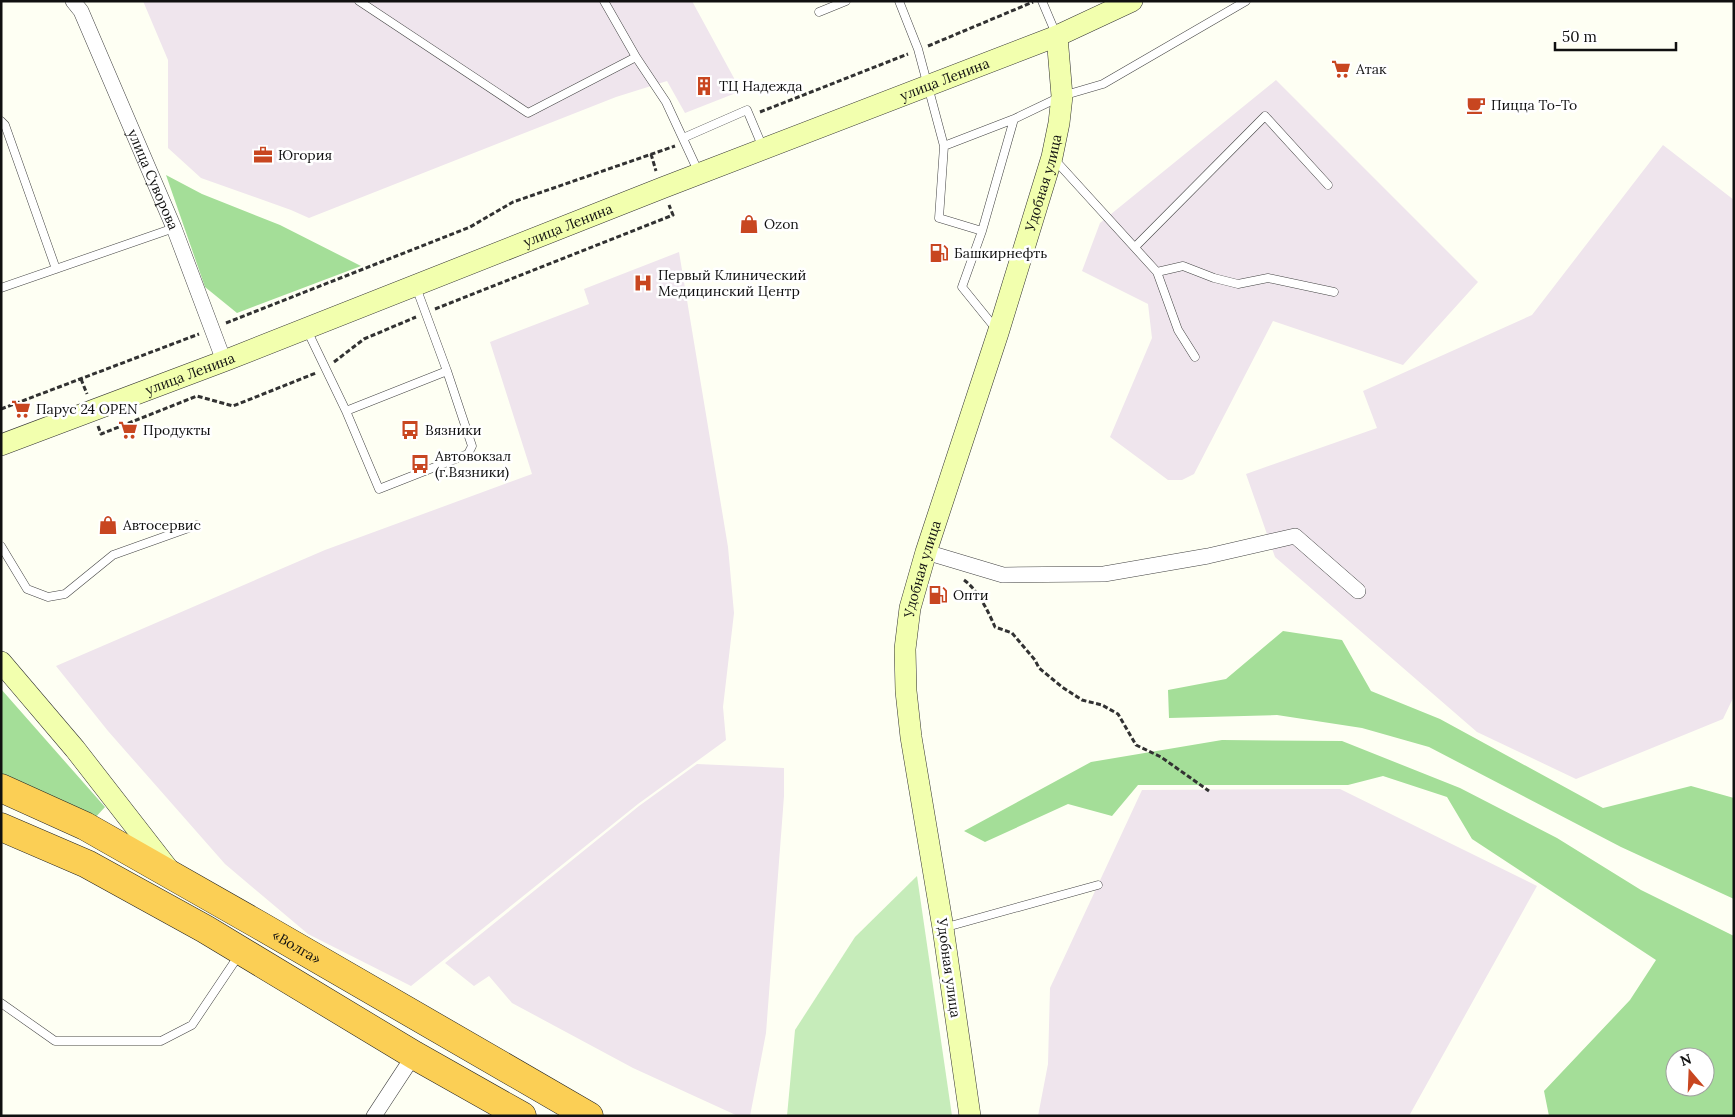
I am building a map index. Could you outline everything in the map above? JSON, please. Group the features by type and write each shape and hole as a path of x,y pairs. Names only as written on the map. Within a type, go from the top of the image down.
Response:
{"highway":[{"name":"«Волга»","path":"1,788 85,826 589,1116"},
{"path":"1,826 88,864 205,929 414,1055 522,1116"}],"main road":[{"name":"улица Ленина","path":"1,445 224,361 763,148 1057,36 1132,1"},
{"name":"Удобная улица","path":"970,1116 943,928 911,737 906,690 905,649 910,608 931,553 1052,156 1062,96 1057,36"},
{"path":"1,662 75,749 176,878"}],"street":[{"name":"улица Суворова","path":"73,1 82,11 174,228 224,361"},
{"path":"931,553 1003,575 1104,574 1208,556 1295,536 1358,591"},
{"path":"374,1116 414,1055"}],"lane":[{"path":"359,1 528,113 636,57"},
{"path":"604,1 636,57 666,102 699,173"},
{"path":"820,12 846,1"},
{"path":"899,1 918,50 944,146 940,218 982,231"},
{"path":"1042,1 1057,36"},
{"path":"944,146 1014,119 1062,96 1103,84 1246,1"},
{"path":"684,140 747,110 763,148"},
{"path":"1135,247 1264,116 1328,185"},
{"path":"998,333 962,287 982,231 1014,119"},
{"path":"1,121 5,124 56,269"},
{"path":"1052,156 1157,272 1178,330 1195,357"},
{"path":"1,288 174,228"},
{"path":"1157,272 1183,266 1214,278 1238,284 1268,278 1334,292"},
{"path":"306,328 346,411 379,489 446,464 468,454 472,446 447,371 415,286"},
{"path":"346,411 447,371"},
{"path":"1,546 27,589 48,596 65,594 113,555 197,525"},
{"path":"943,928 1098,885"},
{"path":"1,1004 55,1041 161,1041 192,1025 242,951"}],"path":[{"path":"750,116 1036,1"},
{"path":"1,409 212,329 470,227 513,202 650,154 684,140"},
{"path":"81,378 101,434 197,396 233,406 326,369 364,338 673,214 650,154"},
{"path":"931,553 942,565 971,585 990,615 994,627 1012,633 1040,668 1062,687 1082,700 1102,705 1118,714 1136,745 1161,758 1209,792"}],"shaded area":[{"path":"143,1 692,1 741,91 685,113 667,81 616,97 309,218 201,178 168,148 168,60"},
{"path":"1276,80 1478,282 1403,365 1273,321 1194,474 1182,480 1168,480 1110,437 1152,338 1148,304 1082,271 1100,223"},
{"path":"1663,145 1734,200 1734,696 1723,719 1576,779 1477,732 1275,557 1246,474 1377,428 1363,391 1532,315"},
{"path":"679,252 728,547 734,613 723,707 726,740 638,804 411,986 308,934 225,864 108,731 56,666 325,550 532,474 490,342 589,304 584,289"},
{"path":"697,764 784,768 784,796 766,1033 750,1116 738,1116 633,1068 512,1003 489,976 474,986 445,963 639,806"},
{"path":"1340,789 1537,886 1409,1116 1038,1116 1048,1064 1050,988 1142,790"}],"green space":[{"path":"166,175 202,194 280,225 361,266 237,313 205,287"},
{"path":"1283,631 1342,640 1371,691 1440,719 1603,808 1691,786 1734,798 1734,899 1621,847 1429,747 1362,728 1277,715 1169,718 1168,690 1226,679"},
{"path":"1,689 105,807 93,820 1,774"},
{"path":"1222,740 1342,741 1460,788 1557,838 1641,890 1734,936 1734,1116 1549,1116 1544,1091 1630,1000 1656,960 1472,839 1447,797 1383,776 1348,785 1138,785 1112,816 1068,804 985,842 964,831 1091,762"},
{"path":"917,876 952,1116 787,1116 795,1030 855,937"}],"place":[{"name":"Атак","path":"1341,69"},
{"name":"ТЦ Надежда","path":"704,86"},
{"name":"Пицца То-То","path":"1476,105"},
{"name":"Югория","path":"263,155"},
{"name":"Ozon","path":"749,224"},
{"name":"Башкирнефть","path":"939,253"},
{"name":"Первый Клинический Медицинский Центр","path":"643,283"},
{"name":"Парус 24 OPEN","path":"21,409"},
{"name":"Продукты","path":"128,430"},
{"name":"Вязники","path":"410,430"},
{"name":"Автовокзал (г.Вязники)","path":"420,464"},
{"name":"Автосервис","path":"108,525"},
{"name":"Опти","path":"938,595"}]}
